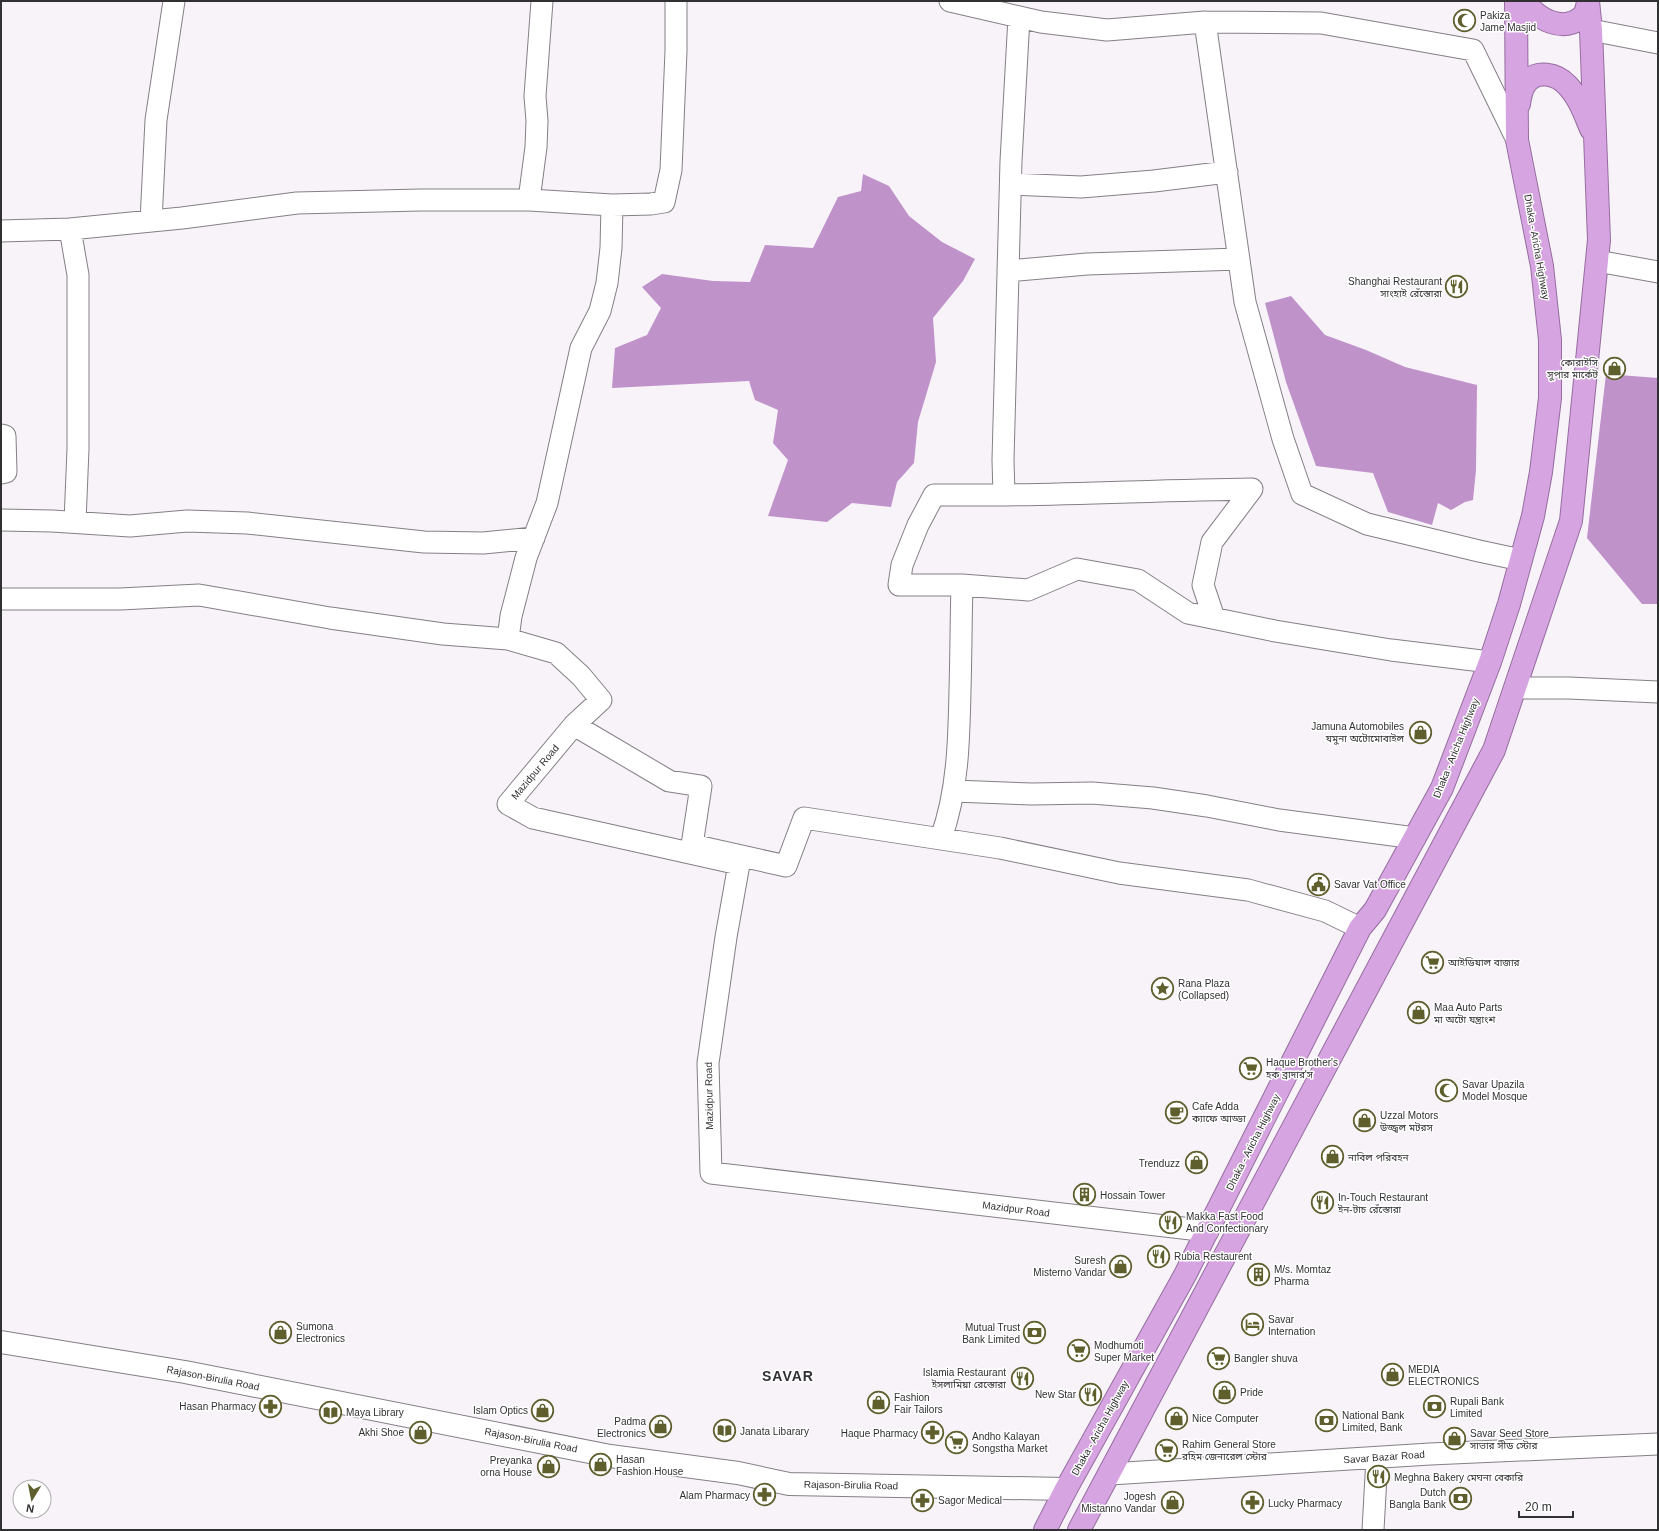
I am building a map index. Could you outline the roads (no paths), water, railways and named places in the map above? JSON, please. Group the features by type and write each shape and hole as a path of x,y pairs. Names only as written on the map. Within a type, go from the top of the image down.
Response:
{"highway":[{"name":"Dhaka - Aricha Highway","path":"1045,1530 1066,1489 1185,1275 1360,928 1375,910 1442,788 1490,662 1509,604 1533,516 1550,398 1550,340 1542,266 1517,140 1516,1"},
{"path":"1525,1 1537,15 1550,22 1560,24 1573,22 1584,16 1588,1"},
{"path":"1079,1530 1494,750 1516,688 1571,521 1599,240 1591,30 1588,1"},
{"path":"1517,113 1526,83 1534,76 1545,74 1557,78 1567,84 1576,97 1595,138"}],"street":[{"path":"151,221 156,120 174,1"},
{"path":"529,200 536,147 537,121 535,96 542,1"},
{"path":"1,231 70,229 151,221 297,203 420,200 529,200 612,205 651,204 664,202 671,170 676,51 676,1"},
{"path":"950,1 1041,22 1107,30 1205,22 1321,23 1473,50 1517,140"},
{"path":"1004,495 1003,460 1008,271 1019,17"},
{"path":"1205,22 1245,302 1283,439 1302,494 1367,524 1521,560"},
{"path":"1591,30 1658,42"},
{"path":"1011,184 1081,187 1154,181 1227,172"},
{"path":"508,639 513,609 526,558 547,503 581,348 600,311 607,283 611,248 612,205"},
{"path":"70,229 78,283 78,449 75,522"},
{"path":"1008,271 1087,264 1239,259"},
{"path":"1597,260 1658,272"},
{"path":"1,435 5,436 6,472 1,473"},
{"path":"1214,618 1203,585 1212,542 1252,490 1145,491 1086,494 934,494 918,524 902,565 899,585 962,585 1028,590 1077,569 1138,580 1188,613 1275,631 1391,650 1490,662"},
{"path":"1,520 75,522 130,526 187,522 247,523 424,542 483,543 534,538"},
{"path":"941,838 948,818 954,791 959,719 962,585"},
{"path":"1,599 120,600 199,595 345,620 443,634 508,639 556,653 581,676 601,700 574,726 670,781 701,786 692,845 786,866 804,818 1000,848 1119,873 1248,890 1325,911 1360,928"},
{"path":"1516,688 1569,688 1658,692"},
{"name":"Mazidpur Road","path":"574,726 508,804 533,818 740,864 726,937 708,1063 711,1173 1208,1231"},
{"path":"954,791 1032,794 1092,793 1146,798 1207,806 1279,820 1415,838"},
{"name":"Rajason-Birulia Road","path":"1,1342 185,1372 610,1456 738,1473 789,1484 1066,1489"},
{"name":"Savar Bazar Road","path":"1110,1474 1377,1458 1658,1444"},
{"path":"1373,1530 1377,1458"}],"place":[{"name":"Pakiza Jame Masjid","path":"1464,21"},
{"name":"Shanghai Restaurant সাংহাই রেঁস্তোরা","path":"1457,287"},
{"name":"কোরাইসি সুপার মার্কেট","path":"1614,368"},
{"name":"Jamuna Automobiles যমুনা অটোমোবাইল","path":"1420,732"},
{"name":"Savar Vat Office","path":"1318,884"},
{"name":"আইডিয়াল বাজার","path":"1433,962"},
{"name":"Rana Plaza (Collapsed)","path":"1162,989"},
{"name":"Maa Auto Parts মা অটো যন্ত্রাংশ","path":"1419,1013"},
{"name":"Haque Brother's হক ব্রাদার'স","path":"1250,1068"},
{"name":"Savar Upazila Model Mosque","path":"1446,1090"},
{"name":"Cafe Adda ক্যাফে আড্ডা","path":"1177,1112"},
{"name":"Uzzal Motors উজ্জ্বল মটরস","path":"1365,1121"},
{"name":"নাবিল পরিবহন","path":"1333,1157"},
{"name":"Trenduzz","path":"1196,1163"},
{"name":"Hossain Tower","path":"1084,1195"},
{"name":"In-Touch Restaurant ইন-টাচ রেঁস্তোরা","path":"1323,1203"},
{"name":"Makka Fast Food And Confectionary","path":"1171,1222"},
{"name":"Rubia Restaurent","path":"1158,1256"},
{"name":"Suresh Misterno Vandar","path":"1121,1266"},
{"name":"M/s. Momtaz Pharma","path":"1258,1275"},
{"name":"Savar Internation","path":"1252,1325"},
{"name":"Sumona Electronics","path":"280,1332"},
{"name":"Mutual Trust Bank Limited","path":"1035,1333"},
{"name":"Modhumoti Super Market","path":"1079,1351"},
{"name":"Bangler shuva","path":"1218,1358"},
{"name":"MEDIA ELECTRONICS","path":"1392,1375"},
{"name":"Islamia Restaurant ইসলামিয়া রেস্তোরা","path":"1022,1378"},
{"name":"Pride","path":"1224,1392"},
{"name":"New Star","path":"1091,1394"},
{"name":"Fashion Fair Tailors","path":"879,1403"},
{"name":"Hasan Pharmacy","path":"271,1406"},
{"name":"Rupali Bank Limited","path":"1435,1407"},
{"name":"Islam Optics","path":"543,1410"},
{"name":"Maya Library","path":"330,1412"},
{"name":"Nice Computer","path":"1176,1418"},
{"name":"National Bank Limited, Bank","path":"1326,1421"},
{"name":"Padma Electronics","path":"661,1427"},
{"name":"Janata Libarary","path":"724,1431"},
{"name":"Akhi Shoe","path":"420,1432"},
{"name":"Haque Pharmacy","path":"933,1433"},
{"name":"Savar Seed Store সাভার সীড স্টোর","path":"1455,1439"},
{"name":"Andho Kalayan Songstha Market","path":"956,1442"},
{"name":"Rahim General Store রহিম জেনারেল স্টোর","path":"1166,1450"},
{"name":"Hasan Fashion House","path":"600,1465"},
{"name":"Preyanka orna House","path":"548,1466"},
{"name":"Meghna Bakery মেঘনা বেকারি","path":"1378,1477"},
{"name":"Alam Pharmacy","path":"765,1495"},
{"name":"Dutch Bangla Bank","path":"1461,1498"},
{"name":"Sagor Medical","path":"923,1500"},
{"name":"Jogesh Mistanno Vandar","path":"1172,1502"},
{"name":"Lucky Pharmacy","path":"1253,1503"}],"district":[{"name":"SAVAR","path":"788,1376"}]}
